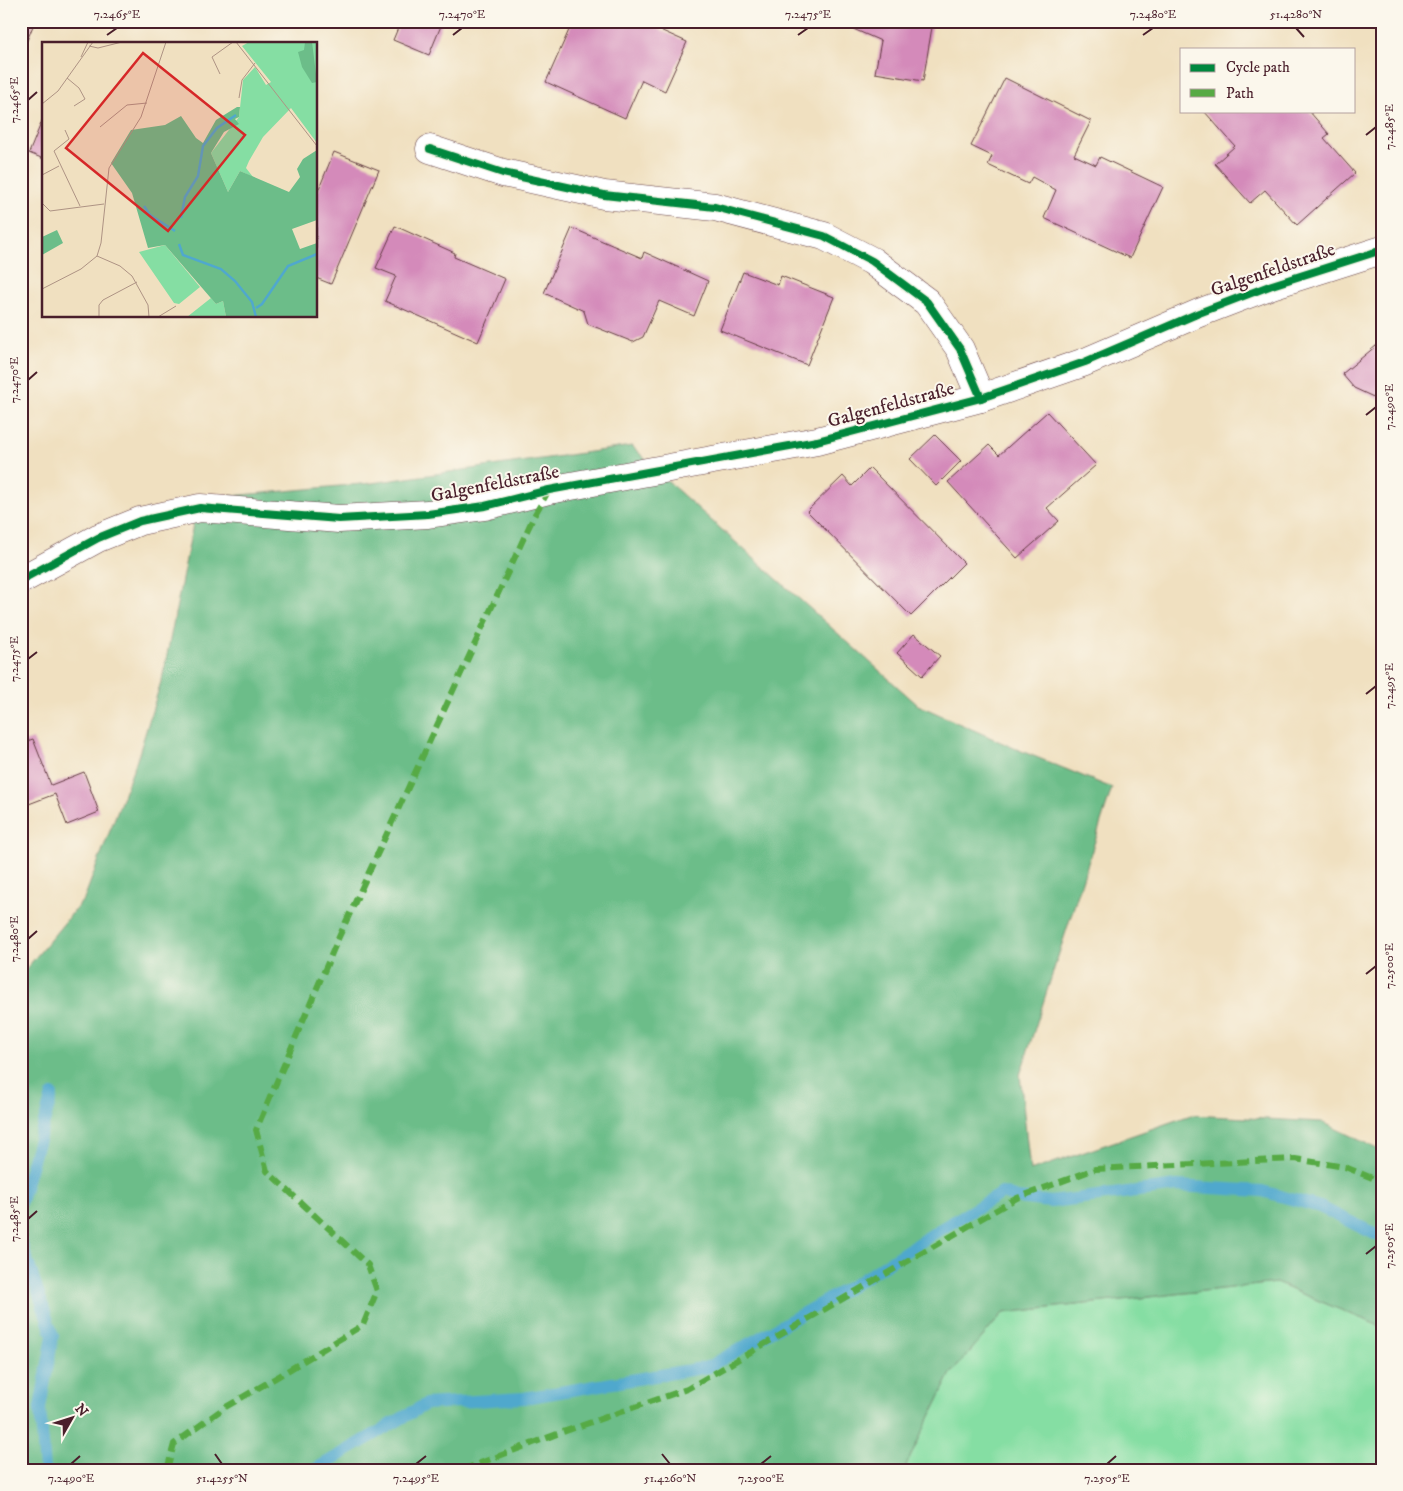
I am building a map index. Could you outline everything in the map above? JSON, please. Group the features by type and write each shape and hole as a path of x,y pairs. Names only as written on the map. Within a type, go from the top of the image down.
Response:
{"street":[{"name":"Galgenfeldstraße","path":"430,149 503,173 604,195 715,208 824,236 872,261 927,302 960,349 981,398"},
{"name":"Galgenfeldstraße","path":"21,580 98,538 140,522 200,508 339,519 428,514 486,506 549,490 817,441 981,398 1085,362 1200,313 1272,285 1382,250"}],"green space":[{"path":"632,446 674,487 918,705 1014,748 1112,788 1020,1075 1030,1171 1191,1115 1322,1122 1382,1151 1382,1327 1276,1283 1003,1313 950,1375 904,1470 21,1470 21,975 84,899 138,757 163,675 198,499 372,483"},
{"path":"1276,1283 1382,1327 1382,1470 904,1470 950,1375 1003,1313"}],"building":[{"path":"21,21 35,21 21,55"},
{"path":"401,21 443,21 429,55 393,40"},
{"path":"573,21 640,21 687,42 665,91 642,80 625,118 546,82"},
{"path":"835,21 933,21 923,81 875,73 881,41"},
{"path":"1005,78 1091,121 1074,155 1096,165 1100,157 1163,187 1130,258 1044,218 1056,190 1032,177 1028,184 988,165 992,156 971,146"},
{"path":"1205,112 1310,112 1329,134 1324,138 1355,173 1297,225 1265,190 1250,203 1215,164 1235,146"},
{"path":"42,121 42,158 29,153"},
{"path":"334,152 379,170 331,284 318,279 318,191"},
{"path":"395,226 455,253 454,257 505,279 478,342 385,301 396,276 376,268"},
{"path":"572,228 642,258 644,252 708,281 694,316 659,301 643,337 633,342 588,324 584,311 544,293"},
{"path":"743,272 778,285 781,276 834,297 807,365 720,330"},
{"path":"1382,341 1382,401 1354,388 1342,374"},
{"path":"1047,412 1096,465 1047,508 1059,521 1017,558 948,482 989,445 999,455"},
{"path":"935,435 961,461 936,486 910,459"},
{"path":"870,468 964,563 911,616 807,511 843,476 852,486"},
{"path":"914,634 940,656 922,676 897,653"},
{"path":"33,739 51,785 84,772 99,812 67,825 55,794 21,807 21,743"}],"waterway":[{"path":"21,1201 52,1095"},
{"path":"314,1470 426,1404 524,1398 708,1367 855,1284 939,1230 1002,1193 1017,1198 1051,1202 1177,1186 1262,1191 1320,1207 1375,1234 1382,1235"},
{"path":"21,1242 53,1336 40,1408 45,1470"}],"marked path":[{"path":"167,1470 174,1444 224,1408 363,1325 377,1291 368,1265 267,1171 256,1130 338,939 534,516 549,490"},
{"path":"462,1470 557,1434 687,1389 1017,1198 1095,1169 1295,1159 1345,1167 1382,1182"}],"cycle path":[{"path":"430,149 503,173 604,195 715,207 824,236 872,261 927,302 960,349 981,398"},
{"path":"21,580 98,538 140,521 200,508 339,519 428,514 485,506 549,490 817,441 981,398 1085,362 1199,313 1272,285 1382,250"}]}
